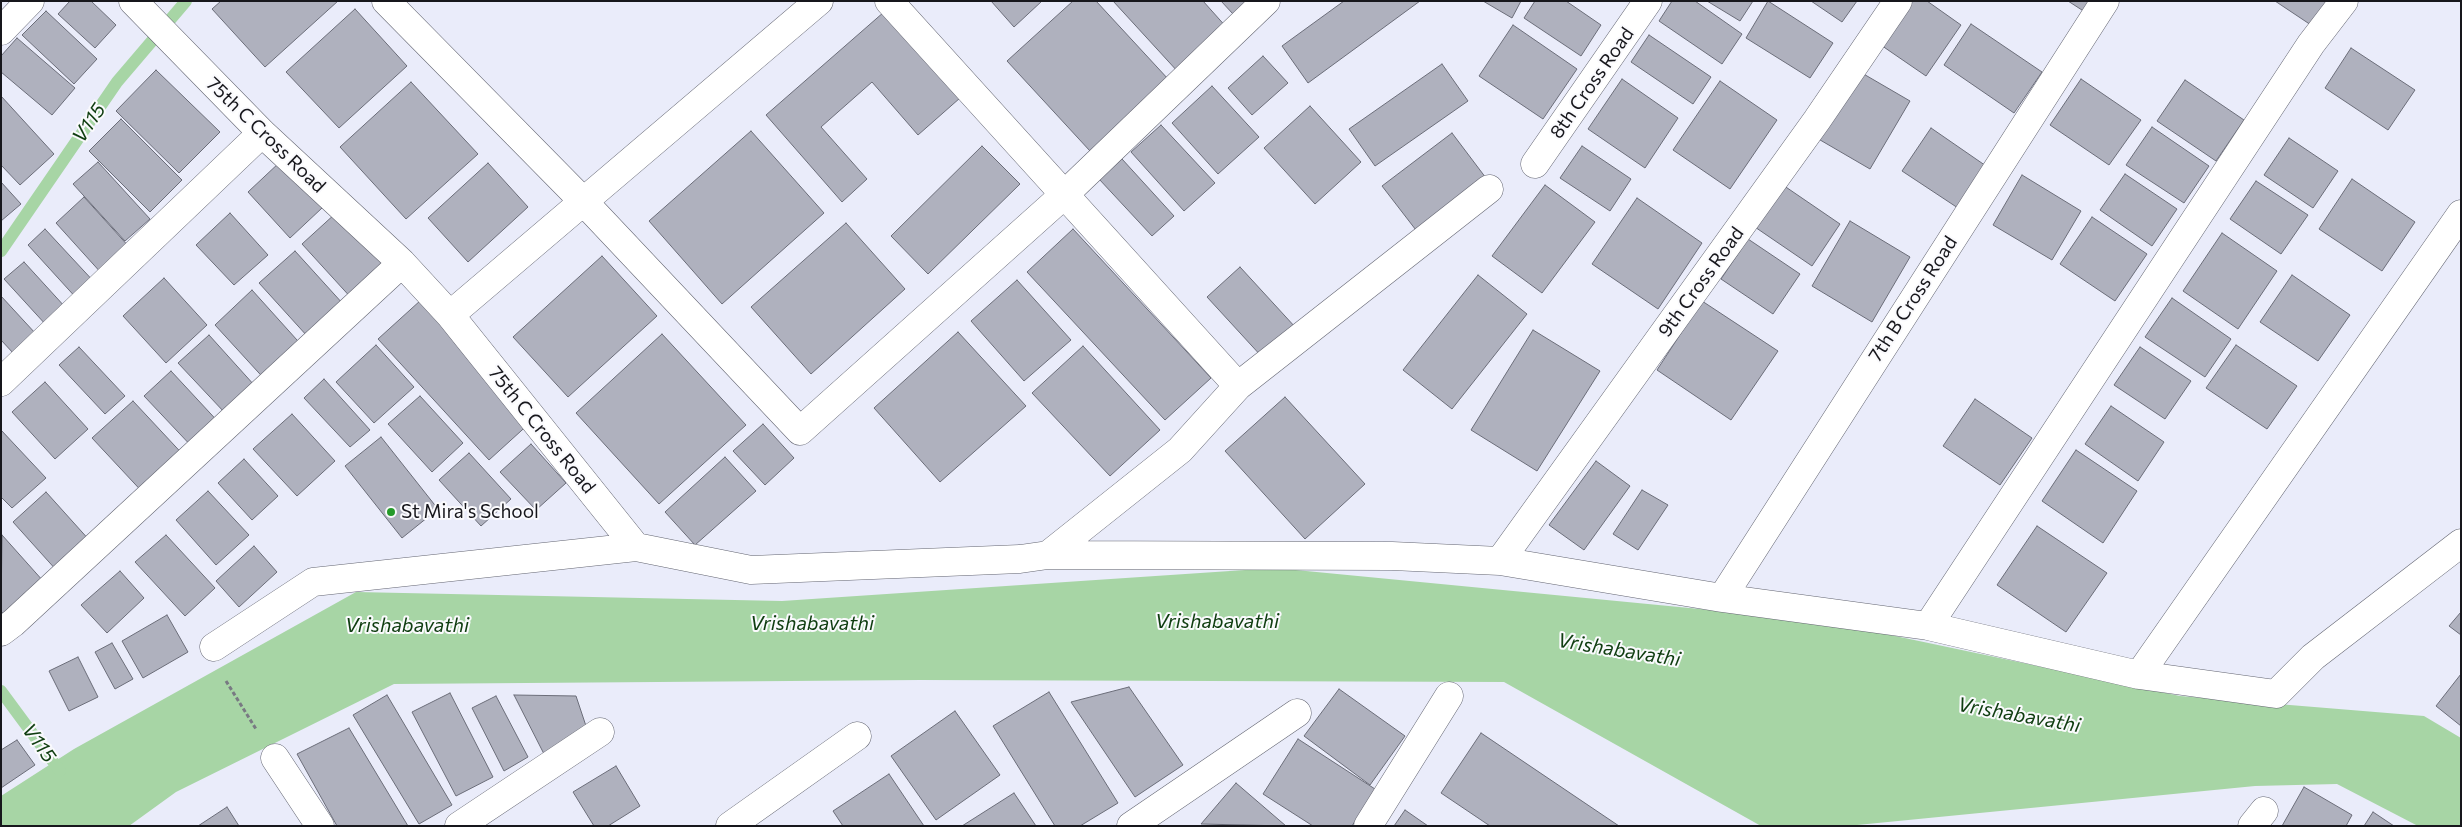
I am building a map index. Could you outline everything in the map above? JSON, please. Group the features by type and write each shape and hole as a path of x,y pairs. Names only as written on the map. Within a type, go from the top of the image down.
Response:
{"street":[{"path":"1,30 30,1"},
{"path":"386,1 583,201 800,432 1065,194 1266,1"},
{"path":"450,315 819,1"},
{"path":"889,1 1238,386"},
{"name":"8th Cross Road","path":"1535,164 1648,1"},
{"name":"9th Cross Road","path":"1500,561 1817,120 1898,1"},
{"name":"7th B Cross Road","path":"1722,598 2106,1"},
{"path":"1928,626 2306,52 2344,1"},
{"name":"75th C Cross Road","path":"138,7 262,133 402,263 450,315 636,547"},
{"path":"1,382 262,133"},
{"path":"1048,555 1180,450 1238,386 1489,189"},
{"path":"2138,675 2461,214"},
{"path":"1,632 21,617 402,263"},
{"path":"214,647 313,582 636,547 751,570 1020,559 1048,555 1392,556 1500,561 1722,598 1928,626 2138,675 2276,694 2313,657 2461,542"},
{"path":"1368,826 1449,696"},
{"path":"1132,826 1297,714"},
{"path":"459,826 600,732"},
{"path":"730,826 857,736"},
{"path":"275,758 320,826"}],"path":[{"path":"223,676 259,734"}],"water":[{"name":"Vrishabavathi","path":"1275,568 1824,621 2180,696 2424,716 2461,738 2461,826 2418,826 2337,784 2255,786 1847,826 1761,826 1504,682 921,680 394,684 176,792 129,826 1,826 1,796 74,749 356,592 782,601"}],"building":[{"path":"70,1 91,1 116,25 95,48 58,14"},
{"path":"221,1 338,1 265,67 212,9"},
{"path":"991,1 1042,1 1014,27"},
{"path":"1073,1 1096,1 1169,80 1090,151 1007,61"},
{"path":"1113,1 1203,1 1228,29 1179,73"},
{"path":"1221,1 1247,1 1233,14"},
{"path":"1344,1 1420,1 1308,83 1282,46"},
{"path":"1483,1 1521,1 1512,18"},
{"path":"1535,1 1566,1 1601,25 1581,56 1524,18"},
{"path":"1672,1 1695,1 1742,34 1722,64 1659,21"},
{"path":"1707,1 1753,1 1740,21"},
{"path":"1768,1 1833,43 1810,78 1746,38"},
{"path":"1811,1 1857,1 1842,22"},
{"path":"1903,1 1927,1 1961,25 1926,76 1875,41"},
{"path":"2068,1 2092,1 2085,12"},
{"path":"2275,1 2327,1 2311,25"},
{"path":"355,9 407,66 339,128 286,72"},
{"path":"46,11 97,59 74,84 22,35"},
{"path":"884,12 960,98 918,135 872,82 821,127 867,179 842,202 766,115"},
{"path":"1971,24 2042,72 2014,113 1944,65"},
{"path":"1513,25 1577,69 1543,119 1479,76"},
{"path":"1649,35 1711,77 1693,104 1631,62"},
{"path":"17,38 75,88 52,115 1,72 1,56"},
{"path":"2351,48 2415,90 2388,130 2325,88"},
{"path":"1263,56 1288,83 1252,115 1228,88"},
{"path":"1442,64 1468,101 1375,166 1349,129"},
{"path":"1855,69 1910,101 1870,169 1815,137"},
{"path":"156,70 220,132 179,173 116,111"},
{"path":"1622,79 1678,118 1645,168 1588,129"},
{"path":"2081,79 2141,120 2109,165 2050,125"},
{"path":"2185,80 2244,120 2216,161 2157,121"},
{"path":"1720,81 1777,120 1730,189 1673,150"},
{"path":"411,82 478,154 406,219 340,147"},
{"path":"1212,86 1259,137 1218,174 1172,123"},
{"path":"1,96 54,154 20,185 1,165"},
{"path":"1310,106 1361,162 1315,204 1264,148"},
{"path":"121,119 182,180 150,212 89,151"},
{"path":"1161,125 1215,183 1184,211 1131,152"},
{"path":"2152,127 2209,166 2184,203 2126,165"},
{"path":"1931,128 1989,168 1961,210 1902,171"},
{"path":"751,131 824,213 722,304 649,221"},
{"path":"1452,133 1489,182 1419,234 1382,186"},
{"path":"2289,138 2338,171 2313,208 2264,175"},
{"path":"982,146 1020,184 928,274 891,236"},
{"path":"1582,146 1631,179 1610,211 1560,178"},
{"path":"1122,159 1174,216 1152,236 1099,179"},
{"path":"98,162 150,219 125,241 73,184"},
{"path":"280,162 322,208 290,238 248,192"},
{"path":"488,163 528,207 468,262 428,218"},
{"path":"2125,174 2177,209 2152,246 2100,210"},
{"path":"2022,175 2081,211 2052,260 1993,225"},
{"path":"2352,179 2415,222 2382,271 2319,229"},
{"path":"1777,181 1840,224 1812,266 1749,223"},
{"path":"2256,181 2308,215 2281,254 2230,219"},
{"path":"1,182 21,204 1,221"},
{"path":"1545,185 1595,222 1542,293 1492,256"},
{"path":"84,197 131,249 103,275 56,223"},
{"path":"1637,198 1702,243 1658,309 1592,264"},
{"path":"230,213 268,255 234,285 196,245"},
{"path":"336,213 389,270 354,301 302,244"},
{"path":"2092,217 2147,254 2115,301 2060,264"},
{"path":"1850,221 1910,257 1872,322 1812,286"},
{"path":"846,223 905,289 811,374 751,307"},
{"path":"45,229 97,285 79,301 28,245"},
{"path":"1073,229 1211,378 1165,420 1027,272"},
{"path":"2222,233 2277,271 2238,329 2183,291"},
{"path":"1748,239 1800,274 1773,314 1721,279"},
{"path":"295,251 344,305 308,337 259,283"},
{"path":"602,256 657,316 568,397 513,337"},
{"path":"24,262 66,308 47,326 4,279"},
{"path":"1240,267 1296,328 1263,358 1207,297"},
{"path":"1478,275 1527,314 1452,409 1403,370"},
{"path":"2292,275 2350,315 2318,361 2260,322"},
{"path":"164,278 207,325 166,363 123,316"},
{"path":"1017,280 1071,340 1024,381 971,321"},
{"path":"252,290 306,350 269,384 215,325"},
{"path":"1,296 36,334 14,354 1,340"},
{"path":"2172,298 2231,339 2205,377 2145,337"},
{"path":"421,300 532,421 489,460 378,339"},
{"path":"1702,301 1778,351 1731,420 1657,370"},
{"path":"1533,330 1600,371 1537,471 1471,430"},
{"path":"958,332 1026,406 940,482 874,408"},
{"path":"662,334 746,425 659,504 576,413"},
{"path":"209,335 255,386 225,413 178,363"},
{"path":"376,345 414,387 374,423 336,382"},
{"path":"2236,345 2297,386 2267,429 2206,388"},
{"path":"1083,346 1160,430 1110,476 1032,393"},
{"path":"79,347 125,396 105,414 59,365"},
{"path":"2140,347 2191,381 2165,419 2114,385"},
{"path":"171,371 223,427 196,451 144,396"},
{"path":"324,379 370,430 350,447 304,398"},
{"path":"45,382 88,429 55,459 12,412"},
{"path":"420,396 463,443 432,472 388,424"},
{"path":"1285,397 1365,484 1305,539 1225,451"},
{"path":"1975,399 2032,438 2000,485 1943,446"},
{"path":"133,401 189,461 148,498 92,438"},
{"path":"2111,406 2164,442 2138,481 2085,444"},
{"path":"292,414 335,461 297,496 253,449"},
{"path":"763,424 794,458 765,485 733,451"},
{"path":"1,430 46,478 12,508 1,497"},
{"path":"381,437 438,509 402,538 345,466"},
{"path":"531,444 566,483 536,510 500,472"},
{"path":"2076,450 2137,491 2103,543 2042,501"},
{"path":"469,453 511,499 481,526 439,480"},
{"path":"725,457 756,491 695,545 665,512"},
{"path":"244,459 278,496 252,520 218,483"},
{"path":"1596,461 1630,486 1584,550 1549,525"},
{"path":"1642,490 1668,505 1638,550 1613,534"},
{"path":"208,491 249,535 216,565 176,520"},
{"path":"46,492 91,542 58,572 13,522"},
{"path":"2037,526 2107,573 2066,632 1997,585"},
{"path":"2,535 44,582 6,617 1,611"},
{"path":"166,535 215,588 185,616 135,562"},
{"path":"254,546 277,572 239,607 216,581"},
{"path":"120,571 144,598 107,633 81,605"},
{"path":"2461,612 2461,635 2449,626"},
{"path":"167,615 188,652 143,678 122,641"},
{"path":"112,643 133,679 115,689 95,652"},
{"path":"78,657 98,697 69,711 49,671"},
{"path":"2461,674 2461,726 2436,706"},
{"path":"1129,687 1183,765 1135,797 1071,702"},
{"path":"1339,689 1405,736 1370,785 1304,736"},
{"path":"1049,692 1118,803 1080,826 1055,826 993,726"},
{"path":"450,693 493,777 456,796 412,712"},
{"path":"387,695 452,805 419,824 353,715"},
{"path":"514,695 576,696 588,732 544,754"},
{"path":"496,696 528,757 504,771 472,708"},
{"path":"955,711 1000,775 936,820 891,756"},
{"path":"349,728 408,826 337,826 297,754"},
{"path":"1481,733 1619,826 1490,826 1441,793"},
{"path":"1298,739 1375,789 1352,826 1313,826 1263,794"},
{"path":"17,740 35,765 1,788 1,750"},
{"path":"616,766 640,806 608,826 594,826 573,792"},
{"path":"889,774 924,826 843,826 833,811"},
{"path":"1236,783 1286,826 1201,824"},
{"path":"2304,787 2352,815 2346,826 2282,826"},
{"path":"1014,793 1036,826 962,826"},
{"path":"227,807 239,826 198,826"},
{"path":"1405,810 1428,826 1394,826"},
{"path":"2373,812 2394,826 2364,826"}],"waterway":[{"name":"V115","path":"1,251 117,82 186,1"},
{"name":"V115","path":"1,691 60,771"}],"place":[{"name":"St Mira's School","path":"391,512"}]}
